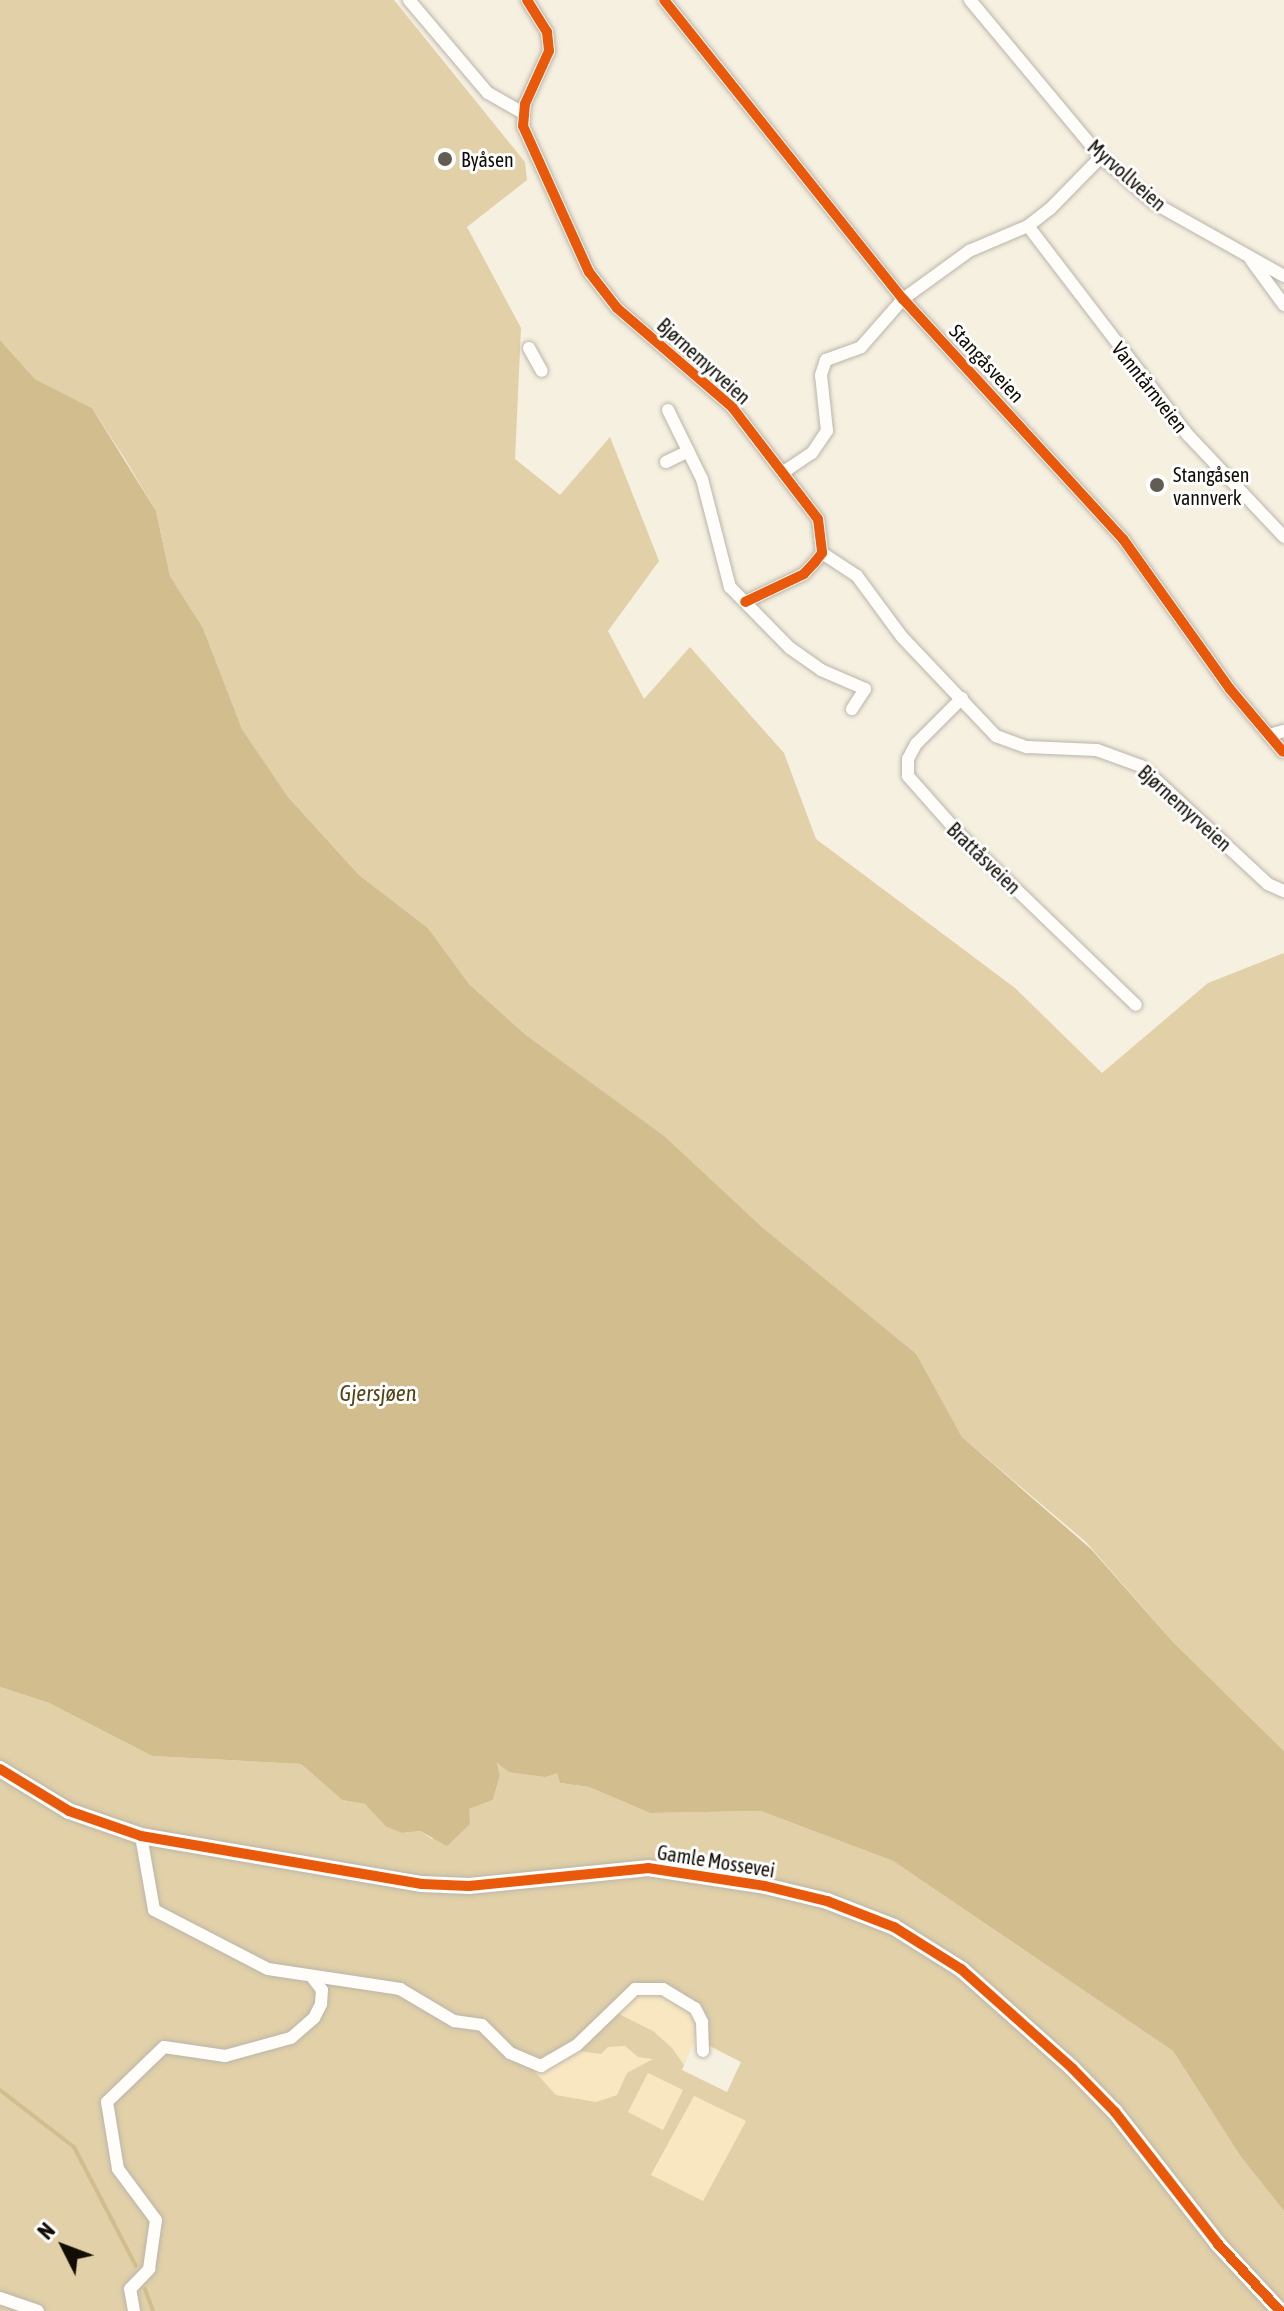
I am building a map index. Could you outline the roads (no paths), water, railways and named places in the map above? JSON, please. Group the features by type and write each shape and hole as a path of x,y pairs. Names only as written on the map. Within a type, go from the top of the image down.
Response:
{"main road":[{"name":"Gamle Mossevei","path":"0,1769 69,1811 141,1836 422,1884 469,1886 648,1868 765,1886 870,1917 961,1969 1072,2068 1115,2112 1218,2244 1280,2311"}],"street":[{"path":"409,0 488,93 523,113 549,51 547,32 527,0"},
{"name":"Stangåsveien","path":"664,0 903,299 1123,539 1283,752"},
{"name":"Myrvollveien","path":"970,0 1101,157 1154,203 1284,276"},
{"name":"Bjørnemyrveien","path":"523,113 530,147 599,288 732,407 785,471 818,519 822,553 857,576 902,637 996,736 1013,745 1097,750 1141,766 1268,884 1284,891"},
{"path":"785,471 812,453 827,431 821,375 826,360 861,347 903,299 969,251 1028,226 1101,157"},
{"name":"Vanntårnveien","path":"1028,226 1188,435 1284,537"},
{"path":"1251,260 1284,305"},
{"path":"529,348 542,371"},
{"path":"668,410 706,492 726,577 745,602 807,661 865,689 852,709"},
{"path":"666,462 689,451"},
{"path":"745,602 804,574 822,553"},
{"name":"Brattåsveien","path":"962,698 916,744 908,759 912,783 1136,1005"},
{"path":"1269,735 1284,731"},
{"path":"141,1836 148,1898 163,1918 204,1933 268,1969 400,1989 454,2021 482,2025 510,2053 541,2066 577,2045 635,1989 663,1989 695,2008 702,2022 703,2051"},
{"path":"134,2311 130,2289 149,2269 156,2220 118,2169 107,2102 164,2047 225,2056 291,2038 314,2018 321,2004 322,1990 313,1978"},
{"path":"0,2298 38,2311"}],"water":[{"name":"Gjersjøen","path":"0,340 35,379 92,408 156,511 170,576 203,628 242,729 288,797 359,875 428,928 469,984 526,1035 664,1136 762,1227 916,1354 962,1437 1091,1549 1172,1641 1284,1751 1284,2211 1241,2157 1173,2051 893,1861 761,1811 650,1813 589,1787 560,1783 557,1773 545,1777 509,1772 497,1763 500,1775 493,1800 469,1809 470,1824 447,1846 420,1831 402,1833 386,1827 365,1804 342,1800 301,1764 152,1756 49,1703 0,1687"}],"waterway":[{"path":"0,2090 74,2147 136,2266"},
{"path":"145,2289 153,2311"}],"place":[{"name":"Byåsen","path":"445,159"},
{"name":"Stangåsen vannverk","path":"1157,485"}]}
